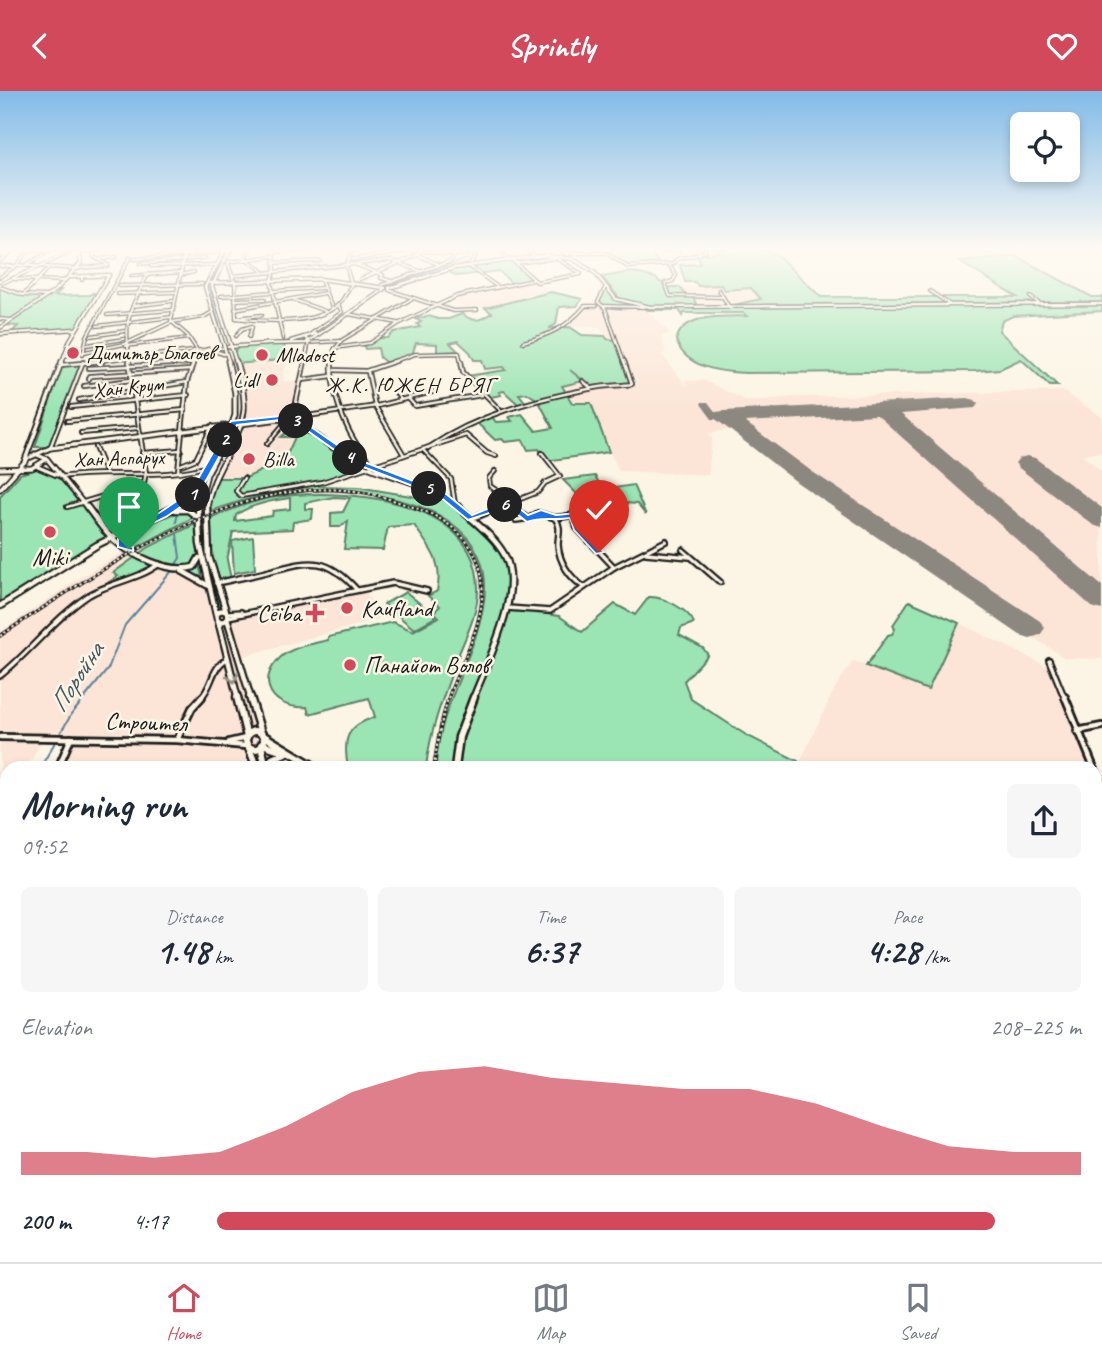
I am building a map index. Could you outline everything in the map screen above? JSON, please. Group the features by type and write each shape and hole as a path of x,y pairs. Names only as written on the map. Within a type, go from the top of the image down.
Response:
{"main road":[{"path":"1,327 38,303"},
{"path":"0,491 22,464 35,440 64,356 92,303"},
{"path":"186,502 206,474 234,423 236,399 209,303"},
{"path":"218,303 244,398 242,422 219,464 206,501 205,533 216,583 263,734 265,761"},
{"path":"222,348 306,342 364,303"},
{"path":"628,303 644,307 1102,303"},
{"path":"633,303 656,306 729,307 966,305"},
{"path":"0,334 76,330"},
{"path":"208,349 220,341"},
{"path":"229,341 244,346"},
{"path":"264,344 306,342"},
{"path":"232,354 244,346"},
{"path":"208,349 224,354"},
{"path":"294,412 302,423 337,450 388,475 432,490 455,504 498,543 510,563 512,589 507,608 459,737 456,761"},
{"path":"38,467 47,453 53,450 242,422 286,419 302,423"},
{"path":"35,440 35,455"},
{"path":"34,447 48,449 102,442"},
{"path":"0,468 22,464 48,449"},
{"path":"35,455 46,458 112,538 121,545 159,564 200,579 208,586"},
{"path":"0,468 22,464 29,468"},
{"path":"0,491 20,472 29,468 46,468 61,477"},
{"path":"206,474 196,516 199,544 247,737 247,747 254,761"},
{"path":"0,606 97,545 199,498 210,489"},
{"path":"162,515 186,502 199,498 206,501"},
{"path":"162,515 185,509 196,516"},
{"path":"121,545 123,537 132,529"},
{"path":"179,570 191,569 197,564 199,544"},
{"path":"97,545 121,545"},
{"path":"217,617 227,615"},
{"path":"247,737 263,734 306,761"},
{"path":"247,747 262,745 296,755"},
{"path":"271,761 287,753"}],"street":[{"path":"85,354 82,353 88,335 106,303"},
{"path":"132,529 146,473 124,339 125,323 134,303"},
{"path":"133,306 156,303"},
{"path":"173,303 172,322 197,350"},
{"path":"234,303 235,318"},
{"path":"235,309 271,303"},
{"path":"275,303 283,339"},
{"path":"303,303 325,311"},
{"path":"330,303 332,308"},
{"path":"368,465 341,411 332,376 335,348 342,340 404,303"},
{"path":"426,303 460,312 477,310"},
{"path":"335,348 370,343 400,323 443,303"},
{"path":"428,448 475,419 500,410 538,400 573,395 591,388 632,384 606,308 601,303"},
{"path":"726,303 729,307"},
{"path":"236,336 242,328 253,324 319,314 338,305 342,311 306,342 302,380 294,412 267,444"},
{"path":"523,342 551,335 572,321 585,306 644,307"},
{"path":"107,315 172,310"},
{"path":"160,311 167,317"},
{"path":"204,317 212,313"},
{"path":"348,314 400,323"},
{"path":"235,318 262,315"},
{"path":"97,326 172,317"},
{"path":"125,345 172,322 213,318"},
{"path":"235,318 253,324"},
{"path":"0,319 11,320"},
{"path":"249,337 253,324"},
{"path":"91,336 125,331"},
{"path":"64,356 125,345 189,338"},
{"path":"87,345 124,339"},
{"path":"277,342 283,339 288,341"},
{"path":"306,342 342,340"},
{"path":"61,365 222,348"},
{"path":"178,471 181,465 187,382 197,350"},
{"path":"332,370 366,371 415,354 459,353 463,372 482,395 500,410"},
{"path":"48,449 83,362"},
{"path":"89,368 193,363"},
{"path":"89,379 90,376 191,370"},
{"path":"366,371 374,406 404,455"},
{"path":"302,380 332,376"},
{"path":"83,386 131,380"},
{"path":"583,381 591,388"},
{"path":"79,400 187,382"},
{"path":"396,391 401,400"},
{"path":"307,416 374,406 436,391"},
{"name":"Хан Крум","path":"71,407 188,395"},
{"path":"408,398 415,406 482,395"},
{"path":"67,421 185,410"},
{"path":"181,465 196,459 212,426"},
{"path":"82,433 138,428"},
{"path":"244,478 236,491 241,495 322,482 368,465 469,435 487,454 496,456"},
{"path":"95,447 106,474"},
{"path":"142,453 181,450"},
{"path":"423,450 451,479 455,504"},
{"path":"471,519 538,492 545,483 560,477 542,453"},
{"name":"Хан Аспарух","path":"61,477 178,471 211,465"},
{"path":"495,471 489,478 490,486 527,519"},
{"path":"67,507 142,490"},
{"path":"516,520 541,513 555,518 572,514 577,528 614,567"},
{"path":"555,518 561,526 559,551 566,568 572,580 584,587"},
{"path":"507,608 546,613 614,567 666,541"},
{"path":"683,550 720,582"},
{"path":"640,554 690,557"},
{"path":"216,583 271,572 296,562 314,562 342,573 356,590"},
{"path":"0,676 89,596 113,584 144,574 159,564"},
{"path":"227,615 399,583 427,591"},
{"path":"177,740 192,708 209,690 217,665 228,658"},
{"path":"1049,660 1091,761"},
{"path":"1076,731 1102,726"},
{"name":"Строител","path":"0,737 227,743"},
{"path":"227,743 247,737"},
{"path":"61,761 71,738"},
{"path":"227,743 247,747"}],"shaded area":[{"path":"457,303 506,303 488,307 463,307"},
{"path":"696,303 746,303 733,305 697,305"},
{"path":"587,305 644,307 671,334 661,336 666,353 661,354 688,388 685,381 703,380 747,401 795,397 1063,391 1102,417 1102,452 1082,455 1102,471 1102,659 1065,658 855,523 734,429 709,433 712,439 708,475 619,471 591,404 572,403 561,385 583,381 591,388 632,383 615,340 608,339 600,327 570,326"},
{"path":"287,360 283,381 302,380 294,412 301,424 295,424 282,437 296,437 285,459 246,478 213,478 242,422 244,398 235,364"},
{"path":"129,549 179,570 208,586 216,614 250,611 363,589 377,610 379,619 237,658 265,740 262,748 265,761 61,761 70,738 44,737 31,761 0,761 0,632 85,574"},
{"path":"959,623 1051,668 1091,761 800,761 836,686 853,661 928,689"}],"green space":[{"path":"0,303 93,303 76,329 10,334 18,326 4,325 10,321 0,319"},
{"path":"507,303 579,303 577,306 559,307 556,324 549,328 570,327 582,335 605,336 607,339 616,340 632,382 591,386 570,370 583,381 562,386 572,403 591,403 609,452 546,461 539,449 528,450 523,440 495,440 475,421 492,417 496,422 512,421 509,417 522,414 536,431 553,428 538,400 527,393 519,394 526,403 519,405 504,391 499,392 501,395 486,398 467,376 506,370 504,367 485,369 482,360 474,360 458,341 450,343 458,351 437,352 437,344 416,343 412,355 387,363 380,358 378,348 365,349 364,345 378,338 388,338 394,332 420,327 417,324 421,322 416,319 429,316 449,319 462,314 479,320 492,313 485,308"},
{"path":"627,303 644,307 619,308 602,304"},
{"path":"636,303 696,303 697,306 649,306"},
{"path":"744,303 1022,303 733,305"},
{"path":"1102,304 1102,311 1013,316 1002,321 999,331 1058,386 1050,386 1021,359 1000,369 975,371 746,373 715,370 687,357 676,340 680,331 696,320 747,316 743,313 684,313 683,316 679,310 647,310 644,307"},
{"path":"306,339 308,341 285,344 281,360 235,364 232,354 239,347"},
{"path":"81,363 49,447 35,447 62,365"},
{"path":"295,424 302,424 337,450 366,466 318,484 319,486 358,487 417,497 432,490 453,503 507,556 512,582 508,608 559,616 582,632 615,604 635,615 649,597 655,597 681,609 694,623 681,628 679,635 703,648 708,655 684,681 691,699 746,735 798,761 437,761 443,722 477,633 485,589 480,558 464,534 441,516 412,504 346,491 278,493 205,513 205,520 262,500 298,495 366,497 400,504 430,516 455,534 472,558 478,590 476,606 439,709 427,761 347,761 348,735 357,725 375,717 369,698 309,714 307,707 285,704 271,692 268,684 273,665 292,650 328,640 328,637 393,622 413,631 439,617 434,612 440,606 428,596 437,591 438,571 429,547 414,525 388,527 383,550 344,549 348,521 340,527 331,527 331,513 343,512 350,498 334,497 305,503 305,509 313,509 312,519 293,522 292,529 233,532 227,560 231,579 216,583 205,536 220,608 217,609 200,536 200,499 206,501 213,478 246,478 285,459 295,437 281,437","holes":["290,498 290,509 273,511 272,516 235,521 236,515 242,511"]},
{"path":"39,468 60,479 108,538 0,604 0,496 20,474"},
{"path":"595,476 599,483 593,484 596,491 633,485 646,515 637,504 625,503 604,509 599,499 584,501 563,480"},
{"path":"182,510 189,511 194,517 134,549 124,544 128,534 134,530"},
{"path":"197,523 199,544 196,567 199,564 202,577 159,564 153,570 112,584 109,582 118,576 113,573 149,547"},
{"path":"253,537 255,569 234,573 232,541"},
{"path":"406,592 436,617 414,629 384,604"},
{"path":"909,601 959,623 928,690 866,666 888,635 892,634 895,629 893,625"}],"waterway":[{"path":"213,303 223,340"},
{"path":"230,362 237,389"},
{"name":"Поройна","path":"209,448 220,429"},
{"path":"176,522 178,512"},
{"path":"175,566 180,558 177,534"},
{"name":"Поройна","path":"44,761 71,715 108,669 125,625 172,571"}],"taxiway":[{"path":"705,404 715,417 724,417"}],"runway":[{"path":"882,409 968,404"},
{"path":"882,409 1102,601"},
{"path":"882,409 724,417 806,478 1030,628"},
{"path":"1027,463 1102,520"}],"railway":[{"path":"0,636 127,555 222,510 270,496 319,490 367,493 384,497 425,511 448,524 474,554 482,579 478,622 448,699 435,761"}],"place":[{"name":"Димитър Благоев","path":"73,353"},
{"name":"Mladost","path":"262,355"},
{"name":"Lidl","path":"272,380"},
{"name":"Billa","path":"249,459"},
{"name":"Miki","path":"50,532"},
{"name":"Kaufland","path":"347,608"},
{"name":"Ceiba","path":"315,613"},
{"name":"Панайот Волов","path":"350,665"}],"district":[{"name":"Ж.К. ЮЖЕН БРЯГ","path":"411,385"}],"route":[{"path":"129,549 121,545 123,537 131,530 186,502 195,493 234,423 280,418 302,423 356,462 442,494 471,519 509,503 527,519 541,513 555,518 572,514 575,516 577,528 599,552"}]}
